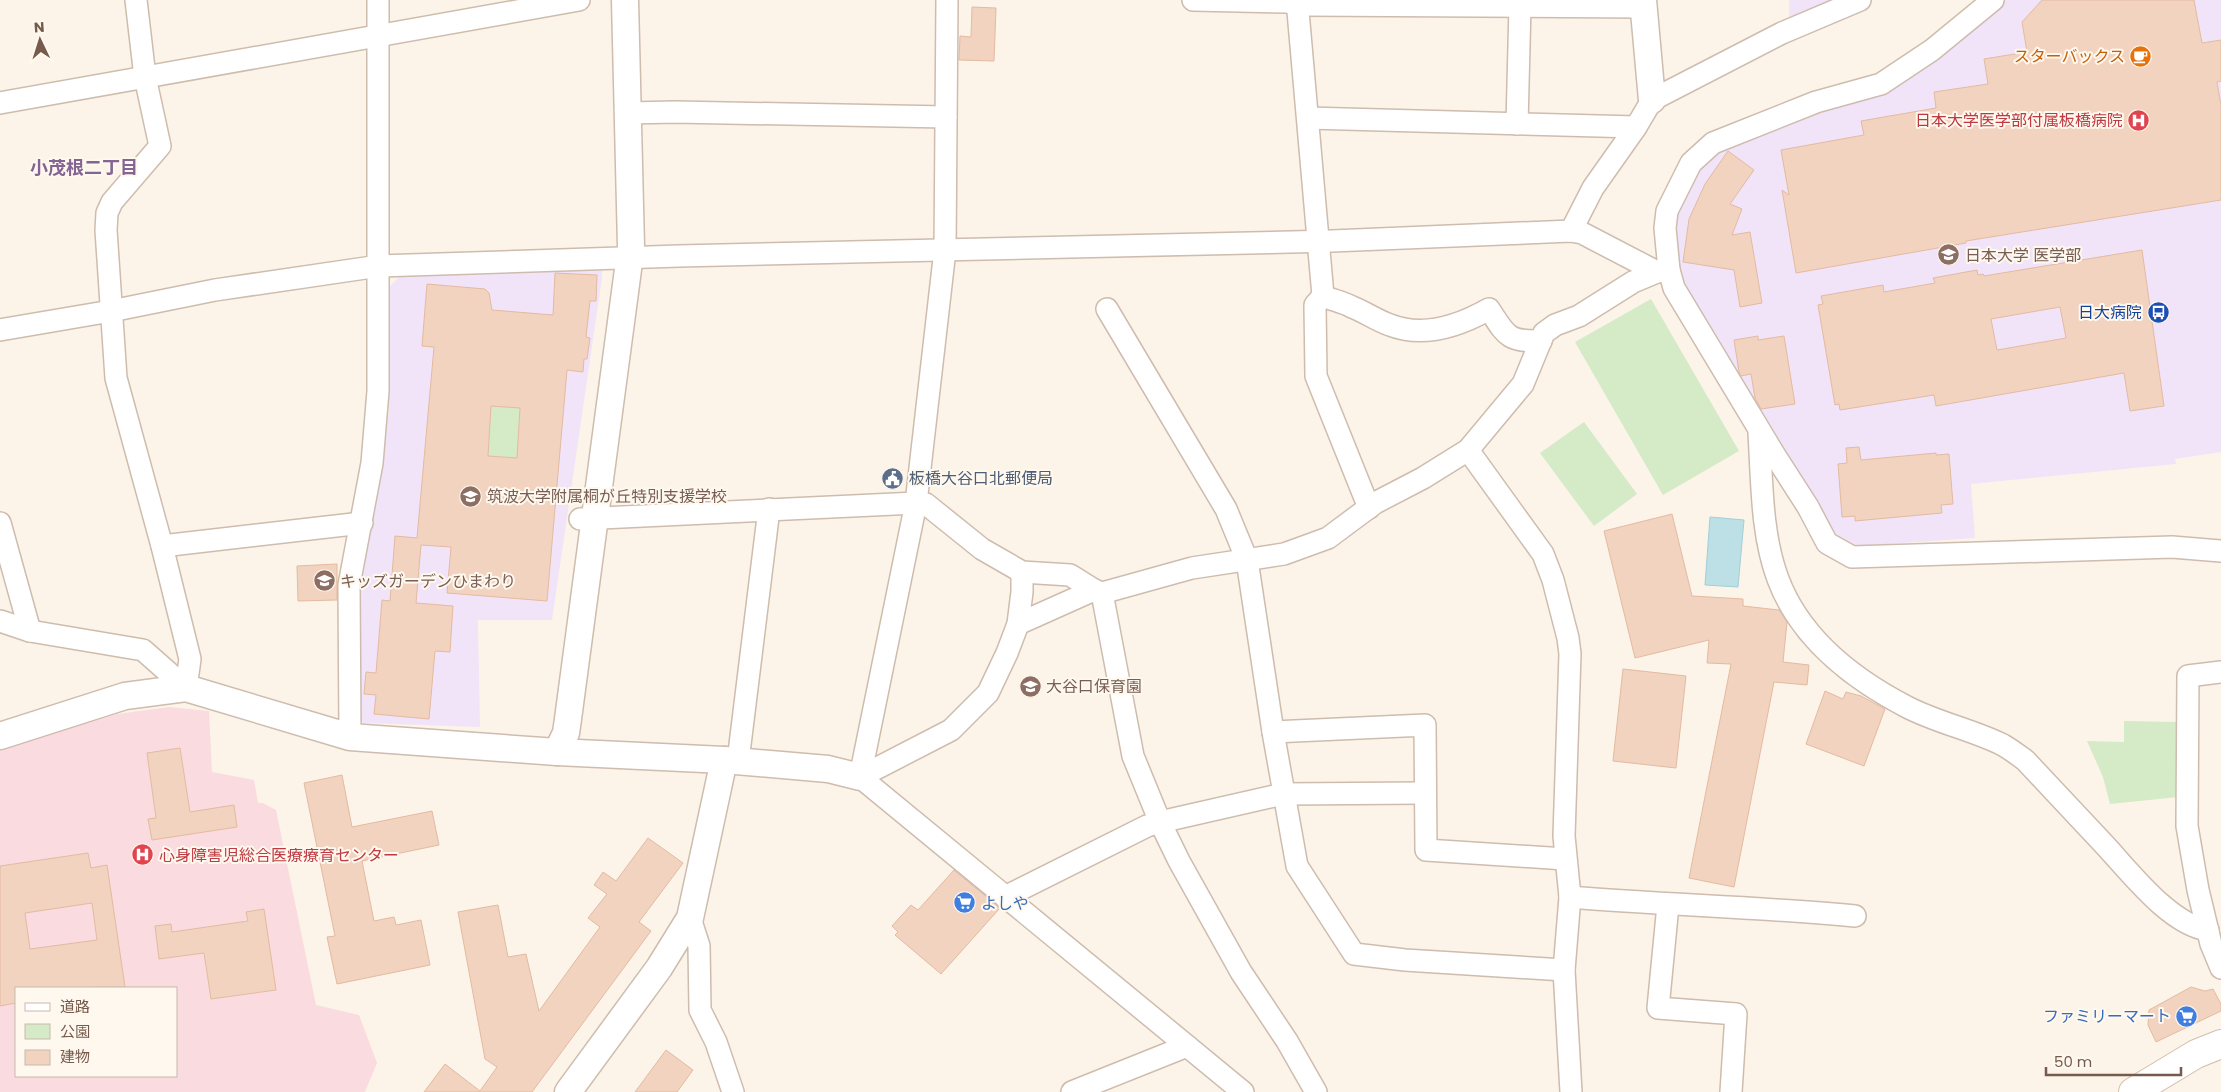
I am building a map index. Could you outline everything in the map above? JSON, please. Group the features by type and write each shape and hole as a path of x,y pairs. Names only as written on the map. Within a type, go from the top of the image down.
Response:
{"main road":[{"path":"2133,1092 2196,1054 2221,1044"}],"street":[{"path":"136,0 145,77 160,146 112,202 107,212 106,230 111,311 116,378 162,546 190,659 186,688"},
{"path":"350,737 349,585 372,463 378,391 378,0"},
{"path":"0,103 378,38 578,0"},
{"path":"557,752 550,732 588,518 621,259 608,0"},
{"path":"621,259 631,248 625,0"},
{"path":"860,777 916,503 945,250 947,0"},
{"path":"1194,0 1520,6 1644,4 1652,100"},
{"path":"1570,230 1593,188 1636,127 1652,100 1782,33 1860,0"},
{"path":"1663,271 1664,228 1667,211 1691,163 1713,144 1816,102 1881,84 1932,50 1993,0"},
{"path":"1297,2 1323,296 1315,305 1316,376 1369,508"},
{"path":"1517,124 1520,6"},
{"path":"628,113 946,116"},
{"path":"1308,118 1636,127"},
{"path":"0,330 111,311 215,290 378,266 1317,241 1570,230 1582,233 1663,271 1808,507 1827,543 1852,556 2162,547 2221,551"},
{"path":"1018,624 1098,592 1192,568 1284,554 1328,538 1369,508 1439,470 1468,450 1523,384 1532,366 1544,332 1555,324 1579,316 1634,282 1663,271"},
{"path":"1323,296 1351,306 1391,326 1405,329 1444,329 1459,325 1488,309 1504,332 1511,338 1526,342 1540,341"},
{"path":"1107,309 1226,509 1247,560 1273,732 1297,866 1354,954 1405,960 1564,970"},
{"path":"1758,427 1768,538 1777,577 1798,618 1818,641 1837,662 1851,673 1908,708 2003,745 2025,760 2148,893 2187,923 2198,929 2208,930"},
{"path":"1468,450 1543,554 1553,580 1568,638 1570,654 1564,781 1565,859 1570,897 1564,970 1571,1092"},
{"path":"588,518 769,509 926,504 982,549 1022,572 1070,575 1098,592 1133,756 1160,822 1178,861 1241,972 1287,1041 1316,1092"},
{"path":"568,1092 659,968 690,918 731,760 769,509"},
{"path":"0,523 30,631"},
{"path":"162,546 362,523"},
{"path":"860,777 951,730 988,693 1018,624 1022,592 1022,572"},
{"path":"0,621 30,631 143,650 186,688"},
{"path":"2221,672 2188,676 2187,826 2198,890 2208,930 2221,968"},
{"path":"0,736 125,696 186,688 350,737 557,752 731,760 828,769 860,777 1244,1092"},
{"path":"1273,732 1425,724 1426,850 1565,859"},
{"path":"1006,897 1147,826 1160,822 1284,794 1425,793"},
{"path":"1570,897 1668,905 1784,909 1855,916"},
{"path":"1668,905 1658,1008 1736,1014 1731,1092"},
{"path":"690,918 699,946 700,1010 716,1042 732,1092"},
{"path":"1072,1092 1187,1046"}],"shaded area":[{"path":"1789,0 1844,0 1789,21"},
{"name":"日本大学 医学部","path":"2002,0 2221,0 2221,452 2175,459 2176,464 1971,484 1975,538 1859,546 1838,537 1781,452 1680,280 1673,230 1676,212 1698,170 1728,142 1814,111 1880,96"},
{"name":"筑波大学附属桐が丘特別支援学校","path":"602,267 602,278 552,620 478,620 480,727 363,723 359,716 355,582 389,411 389,287 403,273"},
{"name":"心身障害児総合医療療育センター","path":"169,707 209,711 212,772 254,780 258,803 263,803 276,810 316,1005 359,1015 377,1063 365,1092 0,1092 0,749 117,714"}],"green space":[{"path":"1651,299 1739,451 1663,495 1575,342"},
{"path":"491,406 520,408 517,458 488,456"},
{"path":"1584,422 1637,494 1594,526 1540,453"},
{"path":"2124,721 2177,722 2178,797 2110,804 2103,777 2087,741 2124,742"}],"water":[{"path":"1710,517 1744,520 1738,587 1705,585"}],"building":[{"path":"2042,0 2194,0 2202,43 2221,40 2221,81 2217,82 2221,105 2221,200 1966,241 1966,243 1796,273 1782,190 1789,195 1781,150 1864,135 1861,121 1936,108 1934,92 1988,84 1984,59 2027,52 2022,22"},
{"path":"972,7 996,8 994,61 959,60 960,36 971,37"},
{"path":"1728,151 1754,170 1730,204 1742,209 1732,235 1750,232 1762,303 1740,307 1734,270 1683,262 1689,219 1705,184"},
{"path":"2142,250 2164,406 2130,411 2124,373 1936,406 1934,395 1840,410 1839,404 1835,405 1818,305 1823,304 1821,296 1883,285 1884,292 1935,283 1933,278 1977,270 1978,275 1983,274 1984,276","holes":["2060,307 2066,338 1997,350 1991,319"]},
{"path":"555,273 597,275 596,301 590,301 586,337 590,338 587,359 584,359 583,372 567,370 547,601 447,593 451,547 421,545 416,603 453,606 450,652 435,651 429,719 374,714 376,695 364,694 366,672 376,673 382,600 390,601 395,536 417,538 434,347 422,346 427,284 485,289 489,293 492,310 553,315","holes":["491,406 520,408 517,458 488,456"]},
{"path":"1758,336 1758,340 1784,336 1795,404 1761,409 1755,398 1751,374 1741,376 1734,340"},
{"path":"1859,447 1861,460 1936,453 1936,455 1949,454 1953,504 1941,505 1942,513 1855,521 1855,516 1842,517 1838,464 1847,463 1846,448"},
{"path":"1672,514 1692,596 1743,599 1743,606 1779,610 1787,622 1783,662 1809,665 1807,685 1774,682 1734,887 1689,878 1731,664 1707,663 1709,640 1635,658 1604,531"},
{"path":"337,564 337,600 298,601 297,566"},
{"path":"1623,669 1686,676 1676,768 1613,761"},
{"path":"1825,691 1843,699 1846,692 1861,696 1885,709 1864,766 1806,744"},
{"path":"180,748 190,812 234,805 237,827 152,840 148,819 156,818 147,753"},
{"path":"342,775 352,827 432,811 439,845 362,861 374,921 394,917 396,925 421,920 430,965 337,984 327,937 335,936 304,783"},
{"path":"648,838 683,863 639,922 651,931 532,1092 424,1092 445,1064 480,1091 497,1067 485,1059 458,912 498,905 508,957 526,954 539,1011 600,927 588,918 607,894 594,885 603,872 616,881"},
{"path":"88,853 91,868 107,865 125,987 15,987 15,1003 0,1006 0,866","holes":["92,903 97,940 30,949 25,913"]},
{"path":"954,870 1000,908 941,974 895,935 898,932 892,926 911,905 918,910"},
{"path":"264,909 276,990 211,999 204,953 159,959 155,926 171,924 172,932 248,921 246,912"},
{"path":"2191,987 2205,991 2213,989 2221,1004 2221,1011 2156,1042 2148,1025 2149,1010"},
{"path":"666,1050 693,1070 677,1092 635,1092"}],"place":[{"name":"スターバックス","path":"2141,56"},
{"name":"日本大学医学部付属板橋病院","path":"2139,120"},
{"name":"日本大学 医学部","path":"1949,255"},
{"name":"日大病院","path":"2158,312"},
{"name":"板橋大谷口北郵便局","path":"893,478"},
{"name":"筑波大学附属桐が丘特別支援学校","path":"471,496"},
{"name":"キッズガーデンひまわり","path":"324,581"},
{"name":"大谷口保育園","path":"1030,686"},
{"name":"心身障害児総合医療療育センター","path":"143,855"},
{"name":"よしや","path":"965,903"},
{"name":"ファミリーマート","path":"2187,1016"}],"district":[{"name":"小茂根二丁目","path":"84,168"}]}
